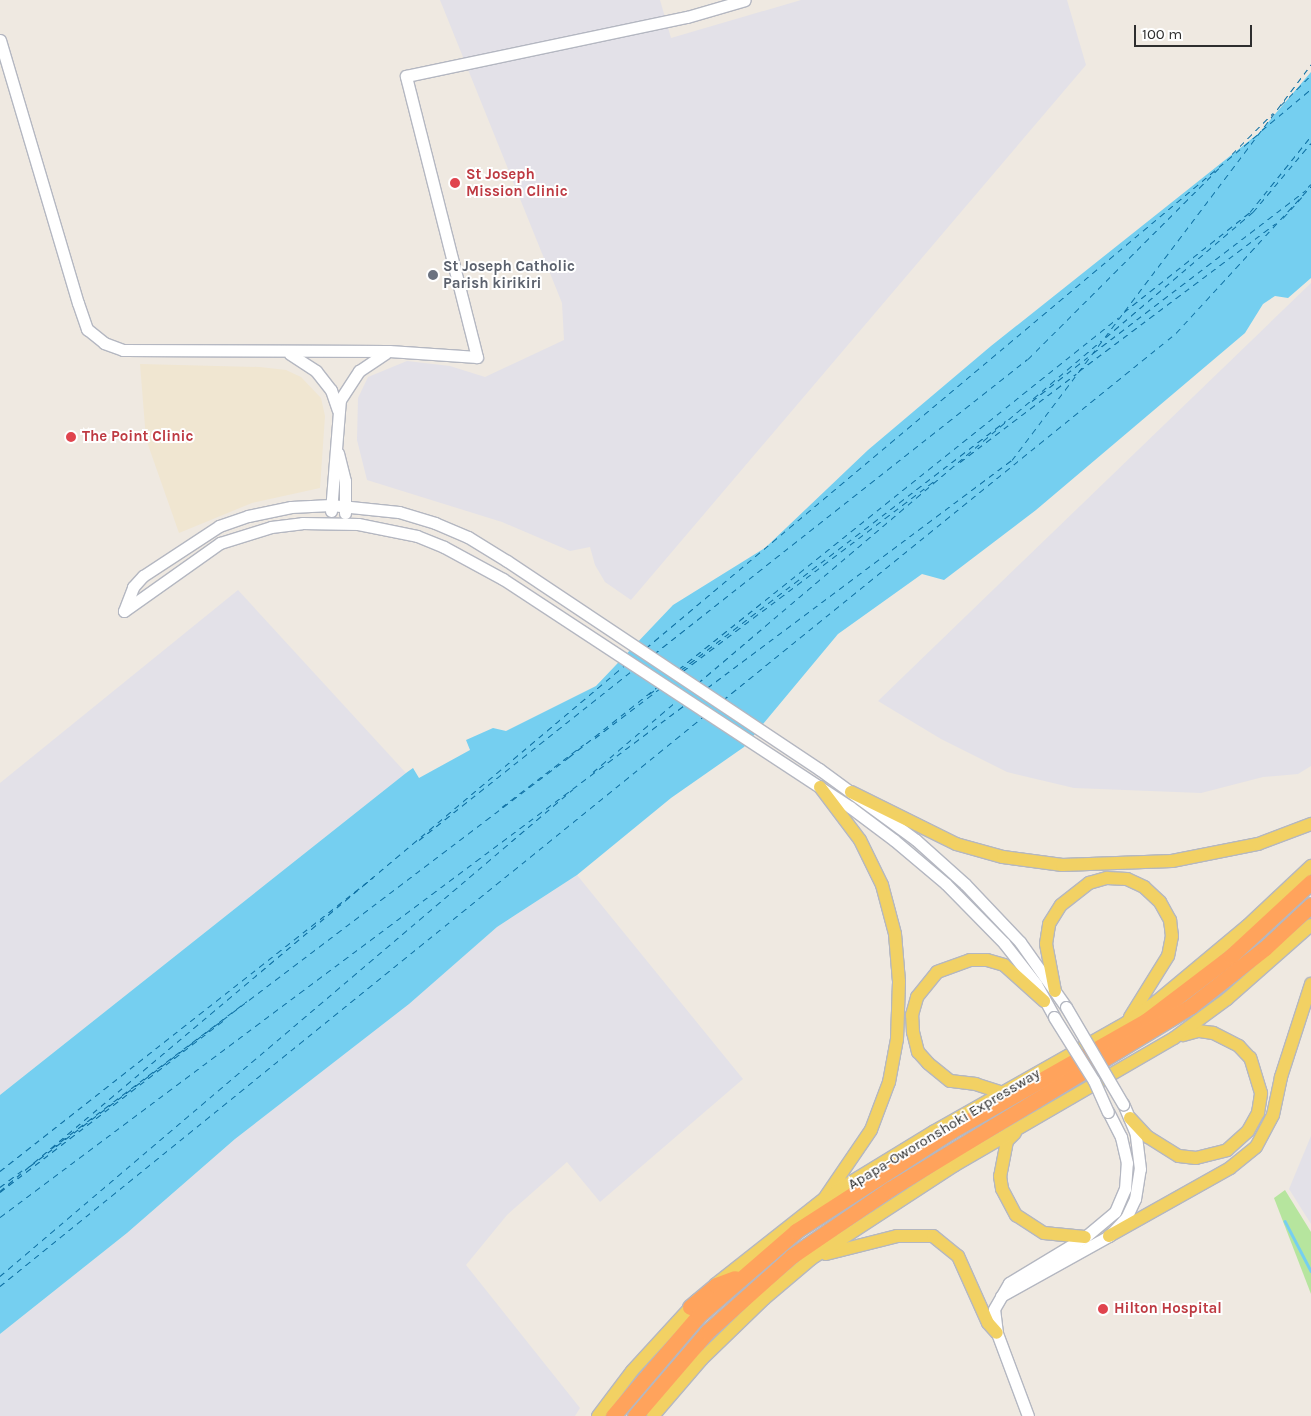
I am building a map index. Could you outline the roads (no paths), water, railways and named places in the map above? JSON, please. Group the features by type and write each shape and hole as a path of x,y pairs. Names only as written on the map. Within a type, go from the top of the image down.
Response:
{"highway":[{"name":"Apapa-Oworonshoki Expressway","path":"613,1416 694,1311 735,1274 877,1177 951,1131 1147,1020 1231,956 1311,882"},
{"name":"Apapa-Oworonshoki Expressway","path":"635,1416 707,1332 792,1256 890,1189 1191,1006 1265,948 1311,905"},
{"path":"694,1311 716,1285 735,1274"}],"main road":[{"path":"0,40 87,329 104,343 123,350 286,353 389,351 477,357 406,76 687,17 745,0"},
{"path":"331,522 330,505 338,451 338,410 342,394 359,371 389,351"},
{"path":"286,353 316,371 331,390 338,410"},
{"path":"338,451 344,481 345,523"},
{"path":"1028,1416 998,1333 994,1309 999,1296 1009,1283 1085,1236 1115,1212 1125,1189 1126,1151 1094,1081 1022,964 946,884 894,840 816,784 550,611 503,578 444,546 417,536 331,522 271,527 220,543 124,611 133,587 143,576 219,526 272,510 330,505 399,512 446,527 507,560 558,597 818,769 916,840 965,884 1020,942 1066,1007 1130,1118 1139,1152 1138,1187 1126,1218 1109,1236"},
{"path":"816,784 860,840 882,885 895,934 899,982 897,1039 889,1082 871,1130 825,1198"},
{"path":"851,792 956,844 1003,857 1062,865 1172,861 1258,844 1311,824"},
{"name":"Apapa-Oworonshoki Expressway","path":"735,1274 825,1198 1126,1023 1157,1001 1247,926 1311,866"},
{"path":"1055,991 1046,944 1049,924 1057,911 1074,892 1089,883 1108,878 1127,879 1144,887 1160,902 1170,920 1172,936 1168,956 1126,1023"},
{"path":"653,1416 702,1359 764,1299 812,1259 907,1194 1174,1038 1234,993 1311,925"},
{"path":"1003,1093 976,1084 950,1081 918,1052 913,1032 912,1015 917,997 937,972 970,960 988,960 1004,965 1044,1001"},
{"path":"999,1296 1230,1168 1256,1147 1273,1115 1282,1077 1311,984"},
{"path":"1130,1118 1148,1137 1180,1156 1196,1158 1227,1150 1248,1131 1258,1113 1261,1093 1250,1058 1239,1046 1214,1033 1198,1031 1174,1038"},
{"path":"1022,1127 1007,1141 1002,1155 1000,1176 1008,1203 1016,1215 1044,1233 1085,1236"},
{"path":"812,1259 897,1236 933,1236 958,1256 988,1323 998,1333"},
{"name":"Apapa-Oworonshoki Expressway","path":"598,1416 694,1311"}],"water":[{"path":"1311,72 1311,278 1288,298 1275,296 1263,304 1245,333 1036,510 944,580 922,574 838,634 744,747 671,798 577,875 497,927 409,1004 235,1139 127,1233 0,1334 0,1095 413,768 419,778 470,750 466,740 493,728 506,731 596,686 673,605 765,548 868,450 991,346 1259,133"}],"waterway":[{"path":"1285,1221 1311,1271"}],"place":[{"name":"St Joseph Mission Clinic","path":"455,183"},
{"name":"St Joseph Catholic Parish kirikiri","path":"433,275"},
{"name":"The Point Clinic","path":"71,437"},
{"name":"Hilton Hospital","path":"1103,1309"}]}
